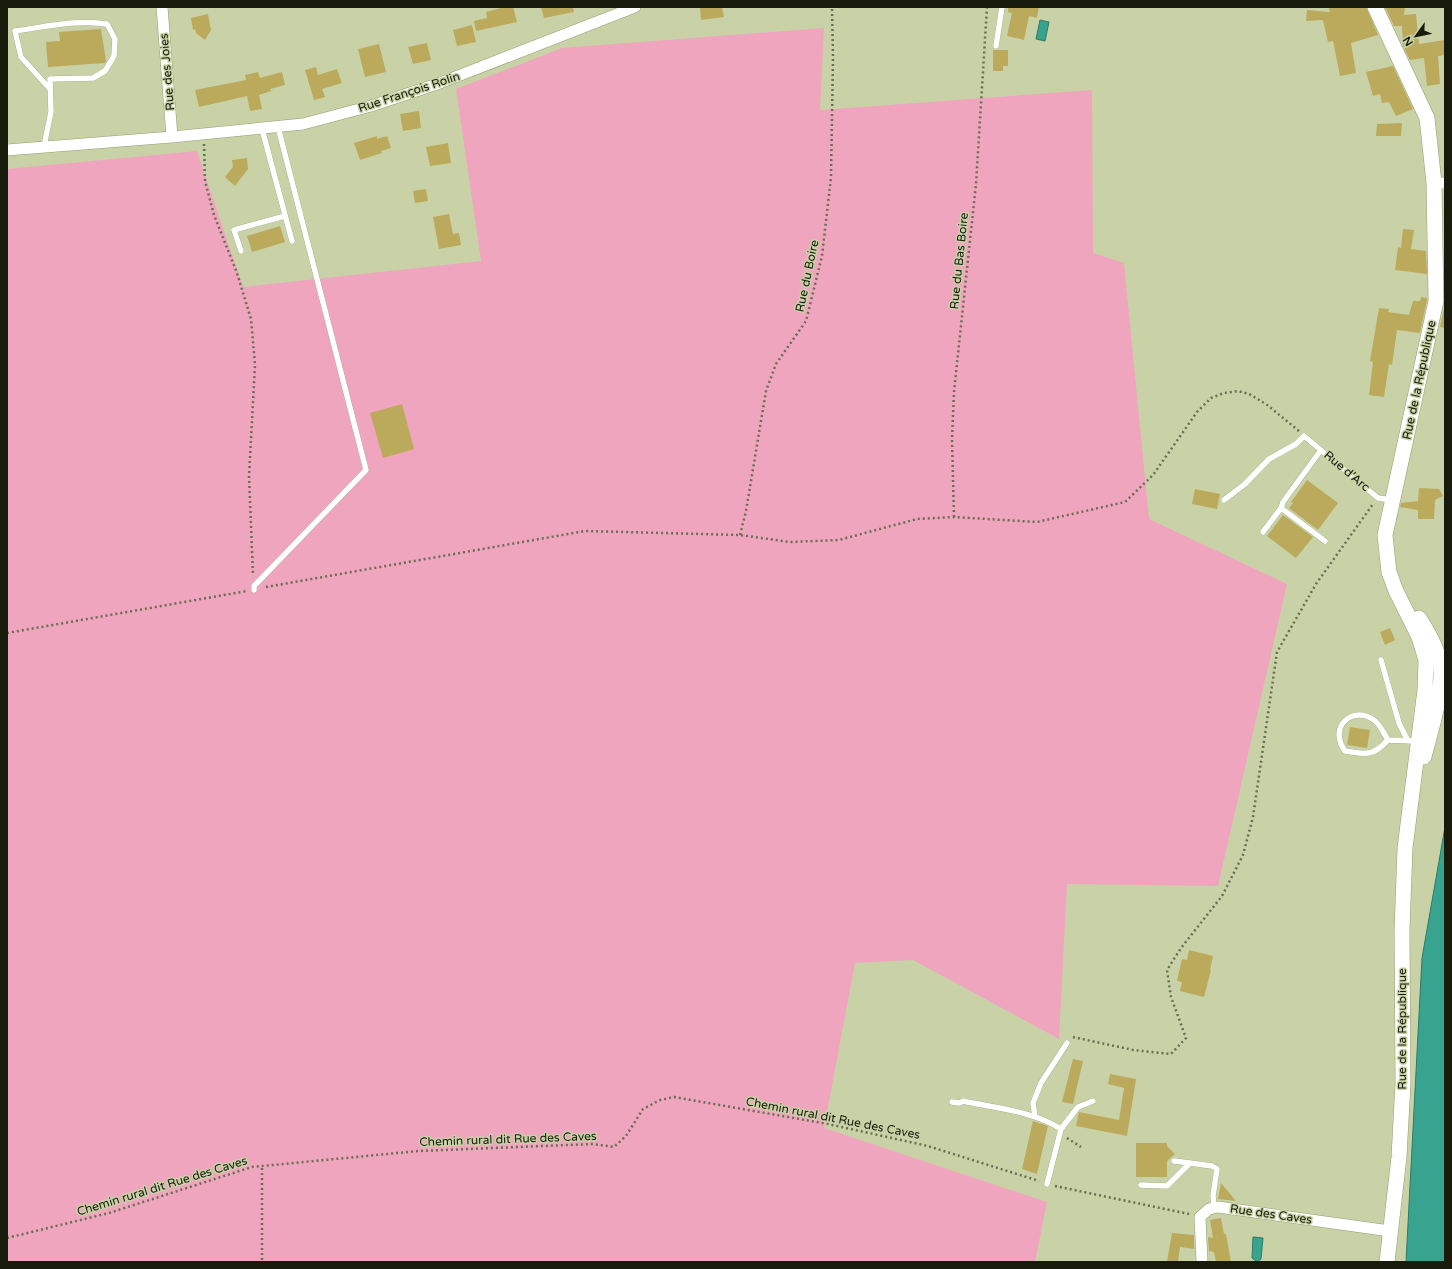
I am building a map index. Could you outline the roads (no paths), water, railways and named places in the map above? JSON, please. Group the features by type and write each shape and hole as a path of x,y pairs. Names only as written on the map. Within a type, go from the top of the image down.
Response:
{"main road":[{"name":"Rue de la République","path":"1375,7 1428,118 1440,183 1436,301 1385,535 1389,572 1396,591 1419,637 1436,652 1441,664 1440,687 1426,747 1412,796"},
{"name":"Rue de la République","path":"1387,1262 1399,1157 1403,1083 1402,930 1405,848 1412,796 1413,741 1436,652"}],"street":[{"name":"Rue des Joies","path":"162,7 172,137"},
{"name":"Rue François Rolin","path":"7,150 172,137 303,124 371,106 440,83 635,7"},
{"name":"Rue des Caves","path":"1202,1262 1200,1216 1209,1209 1218,1207 1390,1231"}],"lane":[{"path":"996,46 1002,7"},
{"path":"44,146 51,112 50,79 93,78 105,71 114,56 115,39 107,24 94,22 64,24 15,31 22,57 50,89"},
{"path":"254,588 366,470 278,127"},
{"path":"262,129 292,241"},
{"path":"241,251 234,230 285,216"},
{"name":"Rue d’Arc","path":"1224,500 1245,484 1269,460 1296,444 1304,436 1378,498 1392,500"},
{"path":"1264,532 1281,508 1283,502 1321,450"},
{"path":"1281,508 1325,541"},
{"path":"1381,660 1399,723 1413,741"},
{"path":"1364,715 1375,720 1388,740 1380,749 1369,754 1346,751 1339,743 1338,732 1345,721 1354,716 1364,715"},
{"path":"1388,740 1413,741"},
{"path":"1035,1117 1033,1103 1038,1090 1057,1056 1067,1042"},
{"path":"952,1102 960,1103 963,1101 1035,1117 1048,1121 1060,1131"},
{"path":"1048,1184 1060,1131 1078,1107 1093,1101"},
{"path":"1174,1161 1212,1166 1217,1169 1213,1196 1214,1208"},
{"path":"1141,1185 1167,1186 1190,1163"}],"water":[{"path":"1040,20 1049,22 1045,41 1036,39"},
{"path":"1445,827 1445,1262 1406,1262 1422,958"},
{"path":"1253,1237 1263,1238 1261,1259 1257,1262 1252,1258"}]}
